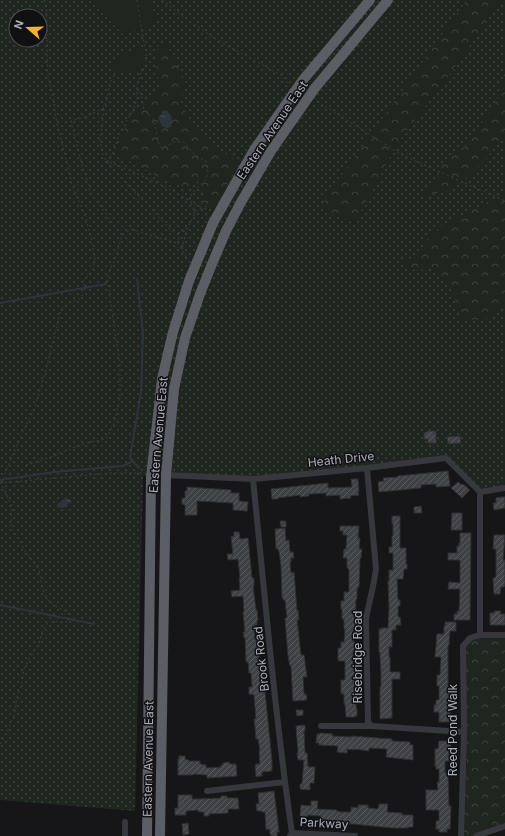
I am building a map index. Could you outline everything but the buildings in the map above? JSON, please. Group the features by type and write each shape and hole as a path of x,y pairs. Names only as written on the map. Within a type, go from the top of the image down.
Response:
{"highway":[{"name":"Eastern Avenue East","path":"147,836 151,473 162,379 173,332 189,281 213,223 254,150 298,88 370,0"},
{"name":"Eastern Avenue East","path":"160,836 166,475 174,389 185,338 203,287 226,231 240,204 272,151 309,96 388,0"}],"street":[{"name":"Heath Drive","path":"166,475 254,479 367,468 446,458 480,492"},
{"name":"Risebridge Road","path":"367,468 376,569 366,618 368,722 372,726"},
{"name":"Brook Road","path":"254,479 284,782 291,834"},
{"path":"505,488 480,492 480,635 505,635"},
{"name":"Reed Pond Walk","path":"461,836 464,732 463,646 470,638 480,635"},
{"path":"321,726 372,726 464,732"},
{"path":"207,791 284,782"},
{"path":"125,822 125,836"},
{"path":"476,836 505,826"},
{"name":"Parkway","path":"291,834 355,836"}],"path":[{"path":"44,0 48,15 48,76 56,123 72,184 85,216 95,259 93,268 83,281"},
{"path":"107,162 114,151 119,134 137,100 137,87 141,73 146,66 146,52 137,0"},
{"path":"162,0 217,40 283,76 287,82 298,88"},
{"path":"116,72 108,84 108,96 104,108 100,141 102,152 112,169 173,232 178,233 185,231 188,227"},
{"path":"137,87 144,110 154,120 159,146 162,148 174,142 184,142 195,155 206,161 208,172 206,179 192,193 190,201 194,208 194,216"},
{"path":"309,96 402,155 505,201"},
{"path":"104,108 82,118 71,121 80,158 91,193 122,236"},
{"path":"107,162 151,180 202,208 220,212"},
{"path":"182,250 188,227 196,211 202,208"},
{"path":"26,465 86,443 106,439 114,424 120,397 120,365 107,278 122,236 130,229 178,243"},
{"path":"178,233 178,243 187,258 197,263"},
{"path":"84,284 85,292"},
{"path":"0,744 14,715 16,700 21,686 24,669 28,660 39,644 42,632 48,623 56,621 60,623 69,621 69,614 54,605 45,595 39,570 26,552 11,526 12,506 1,483 22,433 31,416 46,370 61,309 66,304 82,297 83,294"},
{"path":"1,483 111,473 151,473"}],"green space":[{"path":"0,0 90,0 123,34 153,0 467,0 320,208 354,223 398,142 453,70 500,0 505,0 505,488 480,492 446,458 254,479 166,475 143,476 135,811 0,800"},
{"path":"90,0 153,0 151,2 157,23 123,34"},
{"path":"467,0 500,0 453,70 398,142 355,223 319,208 336,183"},
{"path":"165,41 186,83 180,102 193,124 213,147 240,162 215,208 202,205 206,196 197,180 187,188 168,182 118,155 117,149 125,128 135,112 160,88 156,65 158,46"},
{"path":"142,47 144,52 144,62 142,67 135,71 126,71 118,75 110,64 130,51"},
{"path":"505,69 505,134 489,155 469,176 445,191 419,197 435,182 444,162 468,144 498,98"},
{"path":"505,193 505,301 493,315 483,320 461,319 450,283 432,269 415,270 399,262 418,256 427,239 443,225"},
{"path":"505,635 505,826 476,836 461,836 463,646 470,638"}],"water":[{"path":"165,110 171,115 172,119 171,127 167,128 162,126 158,118"},
{"path":"63,499 69,499 71,501 65,507 60,508 57,506 58,503 62,502"}],"waterway":[{"path":"137,279 143,333 141,392 130,458 139,468"},
{"path":"0,303 106,284"},
{"path":"0,480 54,472 123,466 133,461"},
{"path":"0,605 94,624"}]}
